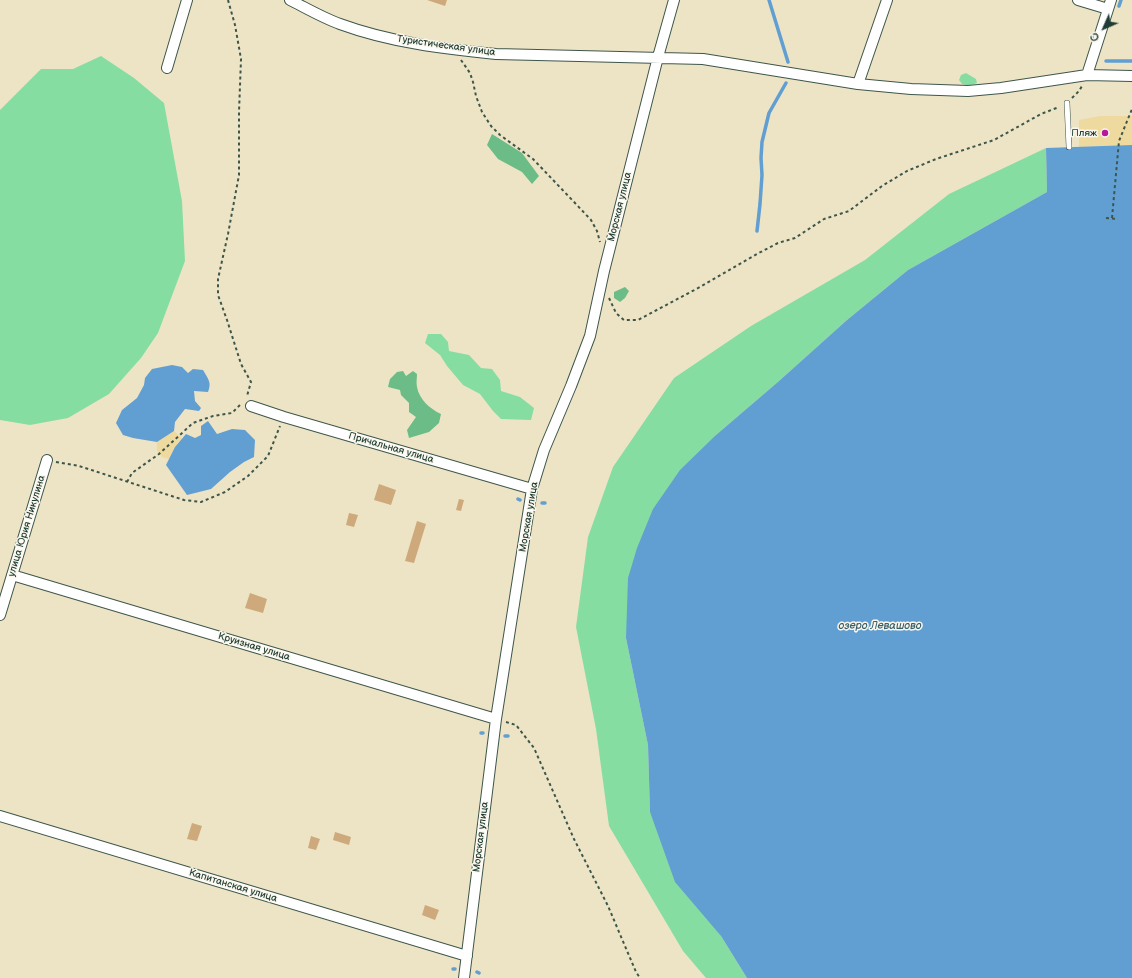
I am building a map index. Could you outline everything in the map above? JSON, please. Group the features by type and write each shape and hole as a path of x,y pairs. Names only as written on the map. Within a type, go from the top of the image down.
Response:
{"street":[{"path":"167,68 187,0"},
{"name":"Туристическая улица","path":"290,0 338,24 367,33 458,50 496,54 703,59 858,84 911,89 968,91 1001,88 1088,75 1132,76"},
{"name":"Морская улица","path":"464,978 496,719 532,489 544,450 590,336 604,271 658,57 674,0"},
{"path":"858,84 887,0"},
{"path":"1078,0 1109,5 1088,75"},
{"name":"Причальная улица","path":"248,403 284,417 532,489"},
{"name":"улица Юрия Никулина","path":"0,615 48,460"},
{"name":"Круизная улица","path":"12,575 496,719"},
{"name":"Капитанская улица","path":"0,816 467,956"}],"lane":[{"path":"1067,104 1069,147"}],"path":[{"path":"127,482 132,473 160,454 193,423 213,416 232,413 248,403 251,382 240,364 218,295 218,279 239,175 241,59 228,0"},
{"path":"458,50 462,63 470,73 474,82 476,96 482,112 491,126 500,135 533,159 591,220 597,231 600,242"},
{"path":"608,293 610,301 616,312 624,320 638,320 778,243 795,238 824,219 849,211 882,186 907,171 936,159 994,140 1041,114 1067,104 1080,91 1088,75"},
{"path":"1112,218 1119,141 1131,110"},
{"path":"1106,218 1118,219"},
{"path":"48,460 79,466 184,500 201,502 225,492 248,476 268,456 284,417"},
{"path":"496,719 516,725 534,748 574,839 608,906 636,972 640,978"}],"green space":[{"path":"101,56 134,78 164,103 182,201 185,261 158,333 141,358 109,394 68,418 30,425 0,420 0,110 41,69 73,69"},
{"path":"966,73 976,79 977,83 970,85 962,84 959,80 961,75"},
{"path":"492,134 522,153 539,176 532,184 522,172 498,159 487,145"},
{"path":"1046,148 1047,192 908,270 847,320 716,435 626,638 648,745 650,812 721,936 747,978 706,978 683,951 609,826 596,729 576,627 588,537 613,467 674,378 751,326 865,260 949,194"},
{"path":"625,287 629,291 625,298 620,302 614,298 614,292"},
{"path":"428,334 441,334 448,342 449,351 469,355 481,368 492,369 500,380 501,391 520,397 534,408 531,420 501,419 480,394 463,385 440,355 425,343"},
{"path":"403,371 406,376 413,371 417,374 417,385 420,396 429,406 441,414 439,423 429,432 409,438 407,430 416,417 409,412 409,403 401,395 400,390 388,387 390,379 397,372"}],"sand":[{"name":"Пляж","path":"1100,116 1132,116 1132,145 1079,147 1079,120"},
{"path":"174,431 182,438 175,447 169,459 162,457 157,451 157,442"}],"water":[{"name":"озеро Левашово","path":"1132,145 1132,978 747,978 721,936 675,882 650,812 648,745 626,638 628,578 637,548 653,509 680,470 716,435 847,320 908,270 1047,192 1046,148"},
{"path":"172,365 182,367 188,373 193,369 203,370 209,381 209,389 208,392 194,391 195,401 201,408 199,411 185,409 175,422 174,431 157,442 123,435 116,423 122,410 137,398 144,385 145,378 152,369"},
{"path":"208,421 217,434 232,429 245,430 255,440 254,457 230,472 211,489 187,495 166,465 175,447 186,434 195,438 201,435 201,426"}],"building":[{"path":"427,0 447,0 445,6"},
{"path":"379,484 396,490 391,505 374,500"},
{"path":"459,499 464,500 461,511 456,510"},
{"path":"349,513 358,515 354,527 346,525"},
{"path":"417,521 426,524 414,563 405,561"},
{"path":"250,593 267,599 263,613 245,608"},
{"path":"192,823 202,826 197,841 187,839"},
{"path":"335,832 351,837 349,845 333,840"},
{"path":"311,836 320,839 316,850 308,848"},
{"path":"425,905 439,910 435,920 422,915"}],"waterway":[{"path":"769,0 788,62"},
{"path":"1119,6 1121,0"},
{"path":"1106,61 1132,61"},
{"path":"757,231 762,175 762,142 769,113 786,83"}],"place":[{"name":"Пляж","path":"1105,133"}]}
